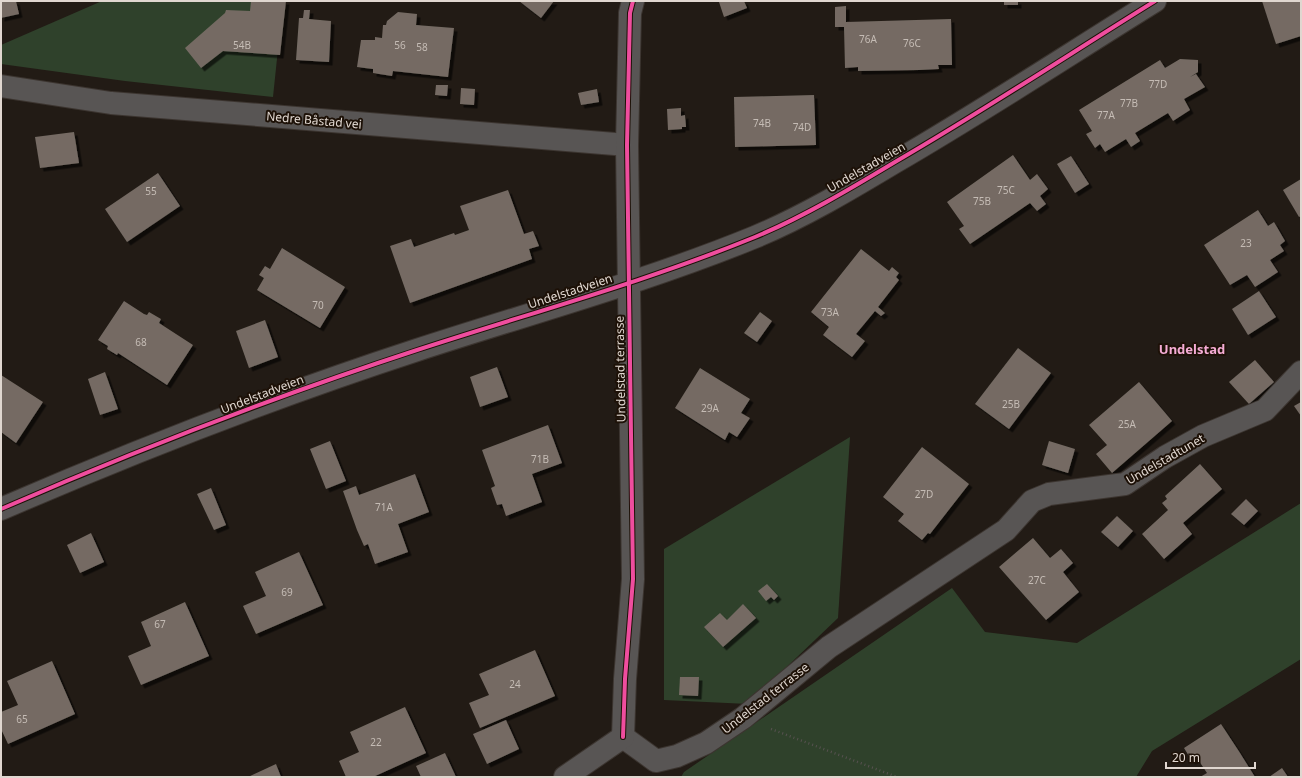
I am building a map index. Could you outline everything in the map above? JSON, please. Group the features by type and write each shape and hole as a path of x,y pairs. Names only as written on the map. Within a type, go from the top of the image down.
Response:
{"street":[{"name":"Undelstad terrasse","path":"633,1 630,13 627,145 633,579 625,679 623,737 656,761 677,756 706,743 743,718 829,647 899,599"},
{"name":"Undelstadveien","path":"1,509 140,452 327,381 416,350 629,283 758,235 848,190 938,137 1155,1"},
{"name":"Nedre Båstad vei","path":"1,86 111,103 627,145"},
{"name":"Undelstadtunet","path":"899,599 1006,530 1032,501 1050,494 1125,484 1165,457 1203,436 1265,410 1301,372"},
{"path":"565,777 623,737"}],"path":[{"path":"743,718 897,777"}],"green space":[{"path":"102,1 283,1 273,97 125,81 1,64 1,45"},
{"path":"850,437 838,618 748,704 664,700 664,549"},
{"path":"1301,503 1301,659 1152,751 1136,777 681,777 684,772 952,588 985,632 1077,643"}],"building":[{"path":"1,1 16,1 19,14 1,18"},
{"path":"251,1 286,1 280,55 223,51 201,68 185,48 225,13 226,10 250,11"},
{"path":"519,1 554,1 541,18"},
{"path":"744,1 747,8 724,17 719,2"},
{"path":"1004,1 1018,1 1018,5 1004,5"},
{"path":"1262,1 1301,1 1301,36 1276,44"},
{"path":"846,6 846,22 951,19 952,65 938,65 939,69 919,70 858,71 858,67 845,68 844,27 835,27 835,7"},
{"path":"304,10 310,10 309,19 331,21 329,62 296,60 299,18 303,18"},
{"path":"398,12 417,14 416,25 454,28 448,77 393,71 392,76 373,73 373,69 357,67 361,40 375,40 375,37 382,38 383,25 386,25 387,21"},
{"path":"1180,59 1198,60 1198,72 1190,77 1196,74 1205,87 1184,99 1190,110 1173,121 1168,113 1135,133 1140,141 1131,147 1126,139 1105,152 1100,144 1095,148 1086,134 1092,131 1079,110 1160,60 1165,68"},
{"path":"436,85 448,85 447,96 435,95"},
{"path":"461,88 475,89 474,105 460,104"},
{"path":"597,89 599,102 581,105 578,93"},
{"path":"814,95 816,145 735,147 734,97"},
{"path":"681,108 681,116 685,115 686,127 682,127 682,129 668,130 667,109"},
{"path":"74,132 79,163 40,168 35,137"},
{"path":"1013,155 1030,180 1037,174 1048,189 1040,196 1046,204 1037,211 1030,203 970,244 959,229 964,226 947,202"},
{"path":"1071,156 1089,184 1075,193 1057,164"},
{"path":"158,173 180,206 127,242 105,209"},
{"path":"1301,179 1301,216 1299,217 1283,190"},
{"path":"508,190 524,234 533,231 539,246 529,249 532,259 410,303 390,246 411,239 414,247 454,233 455,235 469,230 460,206"},
{"path":"1258,210 1268,226 1274,222 1285,241 1280,245 1284,251 1270,260 1278,272 1255,287 1247,275 1230,285 1204,245"},
{"path":"282,248 345,287 320,328 257,290 264,278 259,275 265,266 270,269"},
{"path":"861,249 889,271 892,267 899,273 896,277 899,280 878,307 885,313 881,316 875,311 856,334 865,341 852,357 823,335 829,327 811,312"},
{"path":"1259,291 1276,317 1248,335 1232,309"},
{"path":"124,301 144,314 147,315 149,312 161,319 159,323 193,345 167,385 118,353 117,355 107,349 108,346 98,340"},
{"path":"760,312 772,321 757,342 744,333"},
{"path":"265,320 278,357 249,368 236,331"},
{"path":"1018,348 1051,373 1009,429 975,404"},
{"path":"1255,360 1274,382 1249,404 1229,382"},
{"path":"497,367 508,397 480,407 470,377"},
{"path":"700,368 750,399 741,413 750,418 737,437 729,432 725,440 675,408"},
{"path":"105,372 118,409 100,415 88,379"},
{"path":"1,375 43,402 16,443 1,432"},
{"path":"1139,382 1172,421 1112,473 1096,454 1107,445 1089,425"},
{"path":"1301,402 1301,416 1294,406"},
{"path":"548,425 562,463 532,474 542,502 506,516 502,504 497,505 491,488 495,486 482,450"},
{"path":"330,441 346,481 326,489 310,449"},
{"path":"1049,441 1075,449 1068,473 1042,465"},
{"path":"922,447 969,484 930,534 928,533 922,540 898,521 904,514 883,497"},
{"path":"1200,464 1222,489 1183,523 1192,534 1164,559 1142,534 1168,510 1162,503 1167,499 1165,496"},
{"path":"415,474 429,512 398,524 408,552 375,564 368,544 364,546 343,491 356,486 359,495"},
{"path":"211,488 226,525 214,530 197,494"},
{"path":"1246,499 1258,511 1244,525 1231,514"},
{"path":"1117,516 1133,531 1118,547 1101,532"},
{"path":"91,533 104,562 80,573 67,545"},
{"path":"1033,538 1050,558 1061,549 1073,563 1063,572 1079,592 1046,620 999,567"},
{"path":"299,552 323,605 256,634 243,606 266,596 255,572"},
{"path":"767,584 778,596 774,600 771,597 766,601 758,591"},
{"path":"185,602 209,656 141,685 128,656 151,646 141,622"},
{"path":"743,604 756,618 723,647 704,627 720,613 727,620"},
{"path":"535,650 555,696 480,728 469,703 489,695 479,674"},
{"path":"52,661 75,714 8,744 1,729 1,712 18,705 7,681"},
{"path":"680,677 699,677 698,696 679,695"},
{"path":"405,707 426,753 373,777 346,777 339,761 359,752 350,732"},
{"path":"506,720 519,749 487,764 473,734"},
{"path":"1221,724 1255,777 1200,777 1207,773 1197,758 1192,761 1184,748"},
{"path":"445,753 456,777 421,777 416,766"},
{"path":"276,764 281,777 248,777"},
{"path":"1282,768 1288,777 1269,777"}],"cycle path":[{"path":"623,737 625,679 633,579 627,145 630,13 633,1"},
{"path":"1,509 155,445 259,405 417,350 630,283 755,237 791,221 826,202 928,143 1155,1"}],"district":[{"name":"Undelstad","path":"1192,349"}]}
